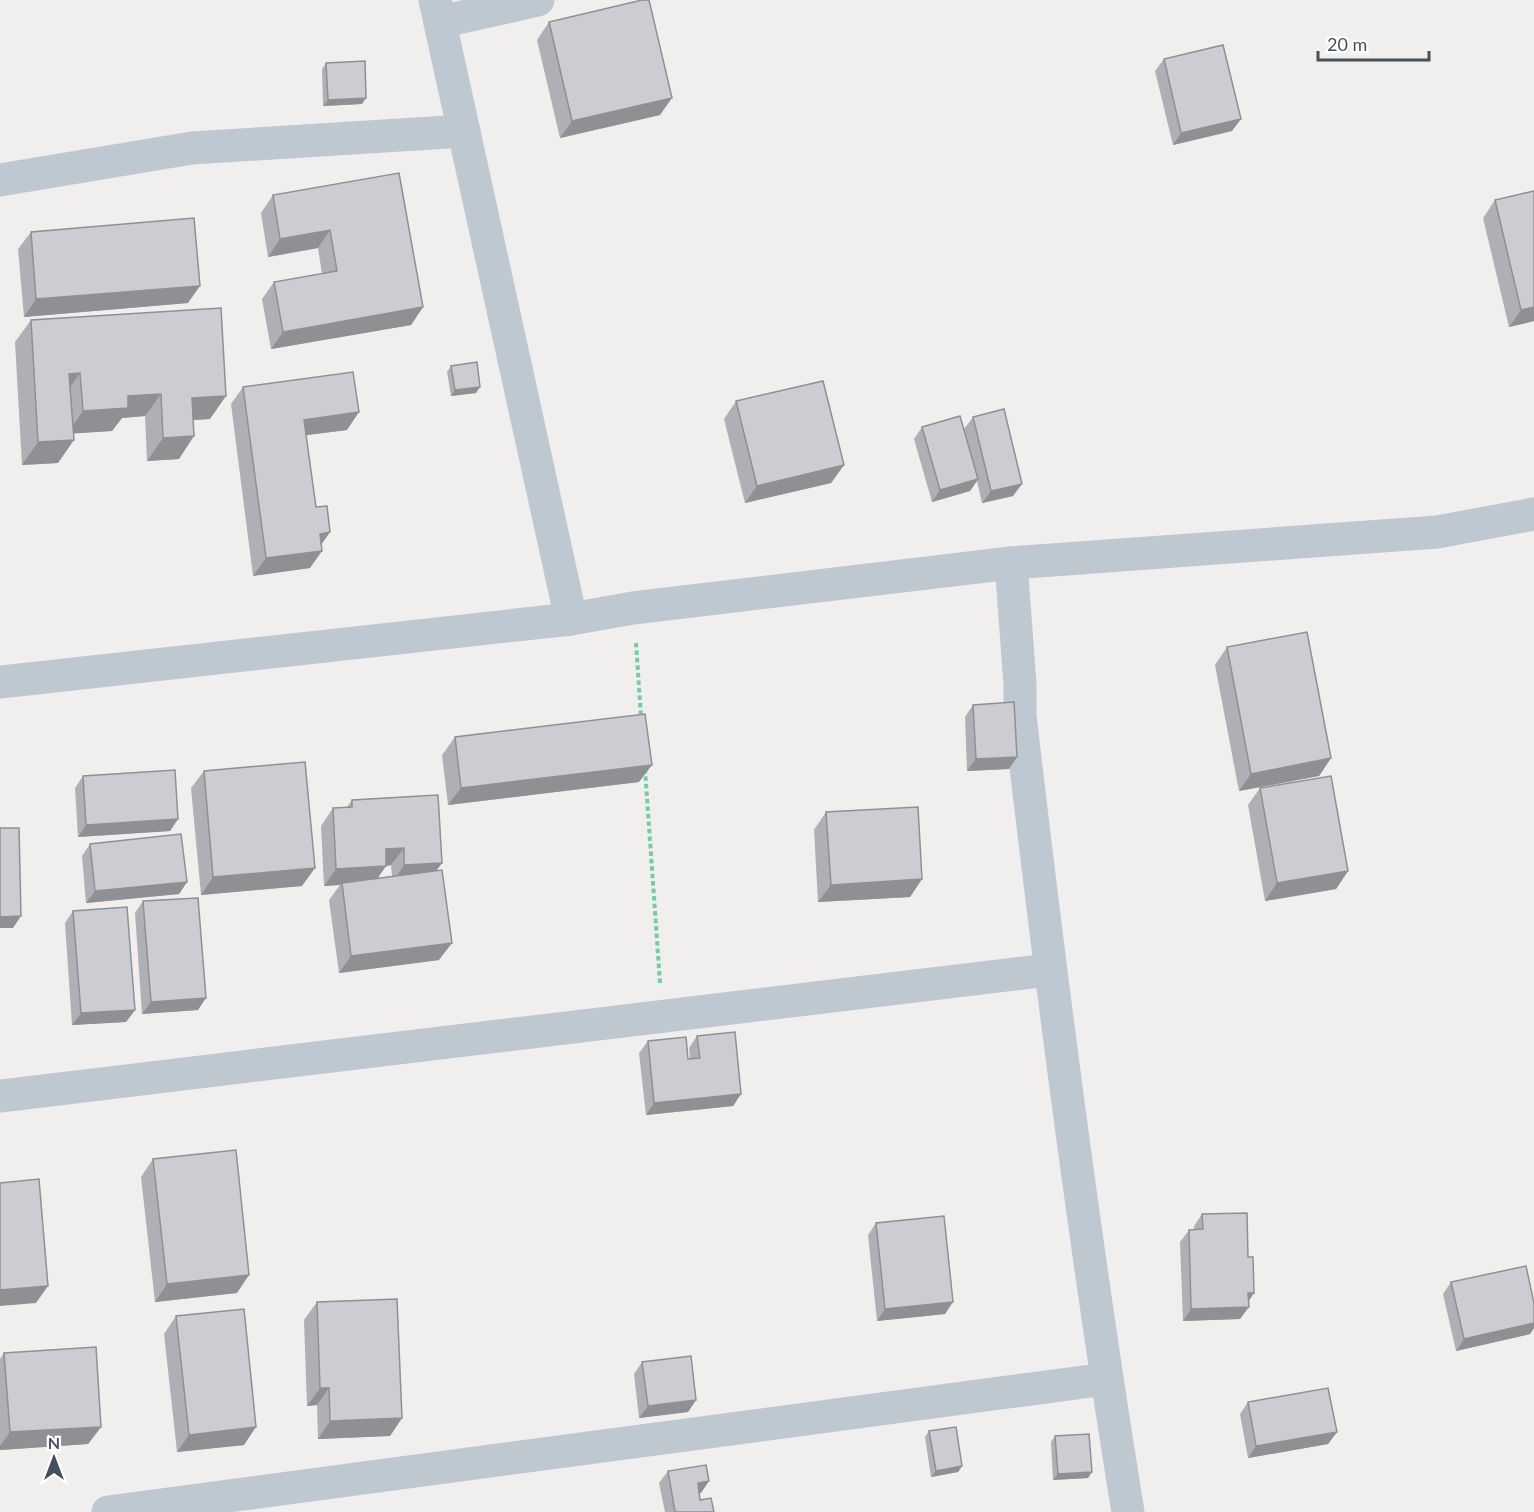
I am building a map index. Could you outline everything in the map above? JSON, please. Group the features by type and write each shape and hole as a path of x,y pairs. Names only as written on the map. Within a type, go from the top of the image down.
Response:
{"street":[{"path":"538,0 437,11 571,619"},
{"path":"0,180 192,148 464,131"},
{"path":"0,682 571,619 633,608 1011,563 1437,532 1534,514"},
{"path":"1011,563 1020,684 1020,716 1049,970 1106,1379 1128,1512"},
{"path":"0,1096 1049,970"},
{"path":"108,1512 1106,1379"}],"path":[{"path":"633,608 642,724"},
{"path":"644,760 663,1017"}],"building":[{"path":"649,0 672,98 572,121 549,22"},
{"path":"1223,45 1241,119 1181,133 1164,59"},
{"path":"365,61 366,98 328,100 326,63"},
{"path":"399,173 423,307 283,332 274,282 337,271 330,230 280,239 273,195"},
{"path":"1534,191 1534,307 1521,310 1495,200"},
{"path":"194,218 200,286 36,299 31,232"},
{"path":"221,308 226,396 192,398 194,436 163,438 161,394 128,396 128,408 83,411 80,373 69,374 74,440 38,442 31,320"},
{"path":"477,362 480,387 455,390 451,366"},
{"path":"353,372 359,412 304,420 316,507 327,506 330,532 320,534 322,551 266,558 243,387"},
{"path":"823,381 844,465 757,486 736,401"},
{"path":"1004,409 1022,484 991,491 973,417"},
{"path":"960,416 978,479 940,490 922,427"},
{"path":"1307,632 1331,758 1251,774 1227,647"},
{"path":"1014,702 1017,757 976,759 973,705"},
{"path":"645,714 652,765 461,788 455,737"},
{"path":"305,762 315,868 213,877 204,771"},
{"path":"175,770 178,819 86,825 83,776"},
{"path":"1331,776 1348,871 1277,883 1260,788"},
{"path":"438,795 442,863 404,865 404,848 386,849 386,866 336,869 333,808 352,807 352,800"},
{"path":"918,807 922,879 831,885 826,812"},
{"path":"0,828 19,828 21,916 0,917"},
{"path":"181,834 187,882 95,891 90,844"},
{"path":"442,870 452,943 351,956 342,883"},
{"path":"198,898 206,998 151,1002 143,901"},
{"path":"127,907 135,1010 81,1013 73,911"},
{"path":"735,1032 741,1094 654,1103 648,1041 686,1037 688,1059 700,1058 697,1036"},
{"path":"236,1150 249,1275 167,1284 153,1159"},
{"path":"39,1179 48,1286 0,1290 0,1183"},
{"path":"1247,1213 1248,1257 1253,1257 1254,1293 1248,1293 1249,1307 1191,1309 1189,1230 1203,1229 1202,1214"},
{"path":"944,1216 953,1302 885,1309 876,1223"},
{"path":"1526,1266 1534,1303 1534,1323 1464,1339 1451,1282"},
{"path":"397,1299 402,1418 330,1421 329,1388 320,1388 317,1302"},
{"path":"244,1309 256,1427 189,1435 176,1316"},
{"path":"96,1347 101,1427 10,1432 4,1353"},
{"path":"691,1356 696,1400 648,1406 642,1362"},
{"path":"1328,1388 1337,1432 1256,1446 1248,1402"},
{"path":"956,1427 962,1466 936,1471 929,1431"},
{"path":"1089,1434 1092,1472 1058,1474 1055,1436"},
{"path":"706,1465 709,1481 698,1483 700,1500 711,1498 714,1512 675,1512 668,1471"}]}
